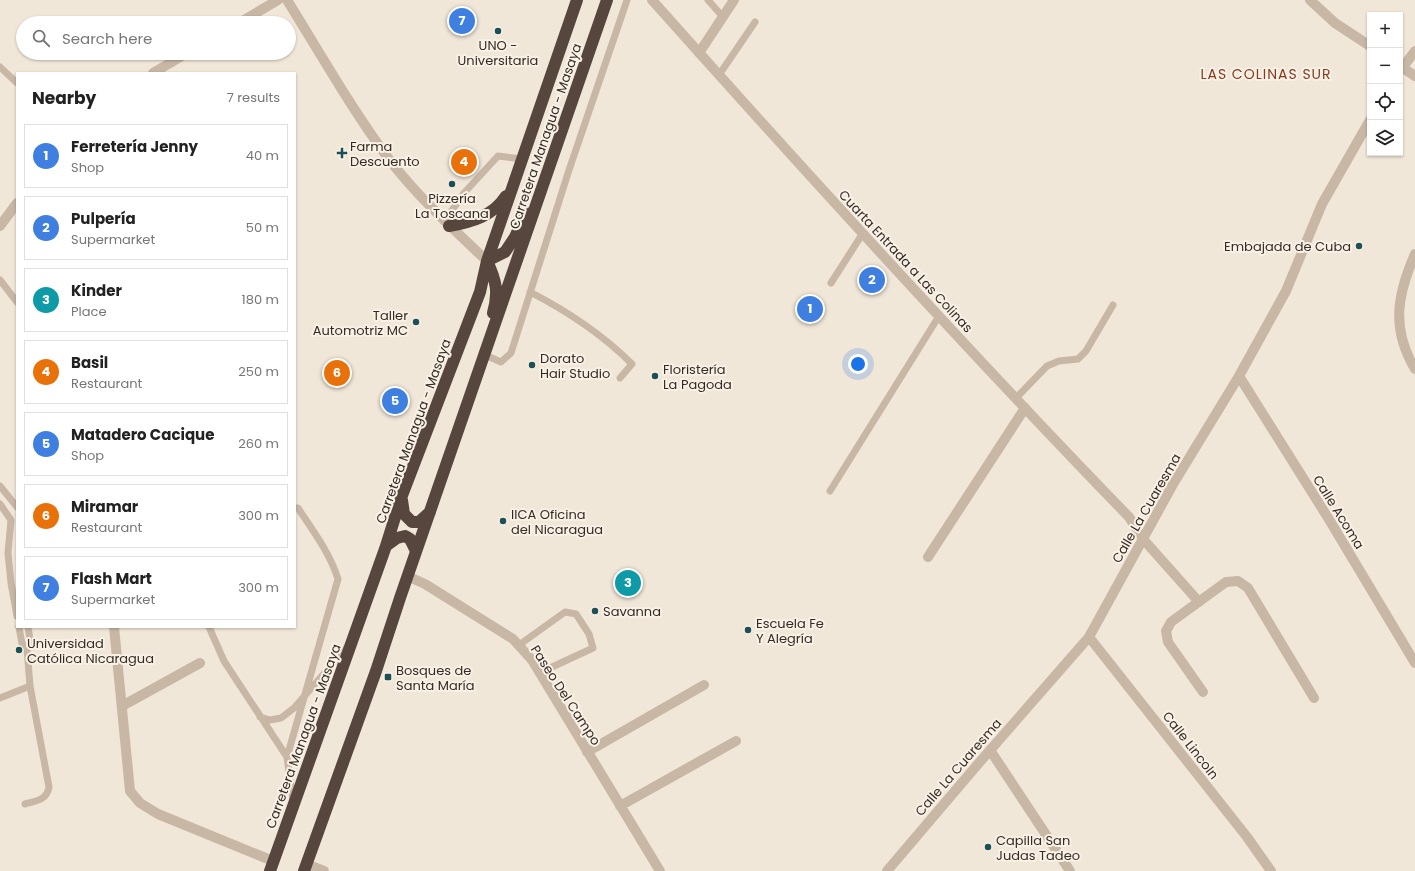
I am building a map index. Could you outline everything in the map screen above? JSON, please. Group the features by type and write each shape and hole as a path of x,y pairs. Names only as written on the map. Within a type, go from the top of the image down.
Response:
{"highway":[{"name":"Carretera Managua - Masaya","path":"272,866 386,546 401,498 480,292 487,261 577,0"},
{"name":"Carretera Managua - Masaya","path":"305,867 376,671 407,576 607,0"},
{"path":"485,354 484,340 496,304 496,278 487,261 505,252 515,237 535,194 546,175"},
{"path":"447,224 470,222 488,214 500,206 514,185"},
{"path":"401,498 404,514 412,522 419,522 430,512"},
{"path":"386,546 397,538 404,536 410,539 416,551"}],"street":[{"path":"251,16 278,0"},
{"path":"287,0 365,125 388,158 415,191 447,224 487,261"},
{"name":"Cuarta Entrada a Las Colinas","path":"652,0 863,233 1025,408 1129,517 1143,539 1199,602"},
{"path":"699,53 734,0"},
{"path":"1310,0 1335,23 1367,44"},
{"path":"1403,66 1415,51"},
{"path":"155,72 175,60"},
{"path":"1403,69 1415,76"},
{"name":"Calle La Cuaresma","path":"887,871 1089,637 1143,539 1239,376 1286,291 1322,204 1367,125"},
{"path":"1,221 16,204"},
{"path":"1415,254 1405,276 1398,303 1401,335 1415,369"},
{"name":"Calle Acoma","path":"1239,376 1330,521 1415,663"},
{"path":"928,557 1025,408"},
{"name":"Paseo Del Campo","path":"407,576 425,584 513,639 532,660 660,871"},
{"path":"1203,692 1168,642 1166,632 1171,622 1226,582 1238,581 1248,588 1314,698"},
{"path":"114,628 130,791 140,803 158,814 272,866"},
{"name":"Calle Lincoln","path":"1089,637 1247,837 1271,871"},
{"path":"122,706 200,663"},
{"path":"587,752 704,685"},
{"path":"620,806 736,741"},
{"path":"990,750 1070,871"},
{"path":"305,867 324,871"}],"lane":[{"path":"485,354 501,362 511,354 568,170 627,0"},
{"path":"708,0 723,17"},
{"path":"719,75 756,22"},
{"path":"0,66 16,82"},
{"path":"447,224 464,193 498,156 522,159"},
{"path":"831,283 863,233"},
{"path":"0,280 16,301"},
{"path":"530,292 575,317 617,349 632,364 620,378"},
{"path":"1016,398 1047,366 1059,361 1078,359 1086,351 1114,305"},
{"path":"830,491 940,316"},
{"path":"0,486 16,506"},
{"path":"0,504 14,520 8,553 14,582 16,602"},
{"path":"294,804 287,757 338,579 333,565 315,534 298,508 296,508"},
{"path":"519,645 565,612 576,614 589,634 593,648 539,673"},
{"path":"19,628 22,644 27,649"},
{"path":"25,804 44,798 48,794 49,787 30,686 27,649 30,639 28,628"},
{"path":"209,628 224,660 287,757"},
{"path":"260,717 270,720 281,718 294,708 352,641"},
{"path":"0,698 30,686"}],"place":[{"name":"Flash Mart","path":"462,21"},
{"name":"UNO - Universitaria","path":"498,31"},
{"name":"Farma Descuento","path":"342,153"},
{"name":"Basil","path":"464,162"},
{"name":"Pizzería La Toscana","path":"452,184"},
{"name":"Embajada de Cuba","path":"1359,246"},
{"name":"Pulpería","path":"872,280"},
{"name":"Ferretería Jenny","path":"810,309"},
{"name":"Taller Automotriz MC","path":"416,322"},
{"name":"Dorato Hair Studio","path":"532,365"},
{"name":"Miramar","path":"337,373"},
{"name":"Floristería La Pagoda","path":"655,376"},
{"name":"Matadero Cacique","path":"395,401"},
{"name":"IICA Oficina del Nicaragua","path":"503,521"},
{"name":"Kinder","path":"628,583"},
{"name":"Savanna","path":"595,611"},
{"name":"Escuela Fe Y Alegría","path":"748,630"},
{"name":"Universidad Católica Nicaragua","path":"19,650"},
{"name":"Bosques de Santa María","path":"388,677"},
{"name":"Capilla San Judas Tadeo","path":"988,847"}],"district":[{"name":"LAS COLINAS SUR","path":"1266,74"}]}
